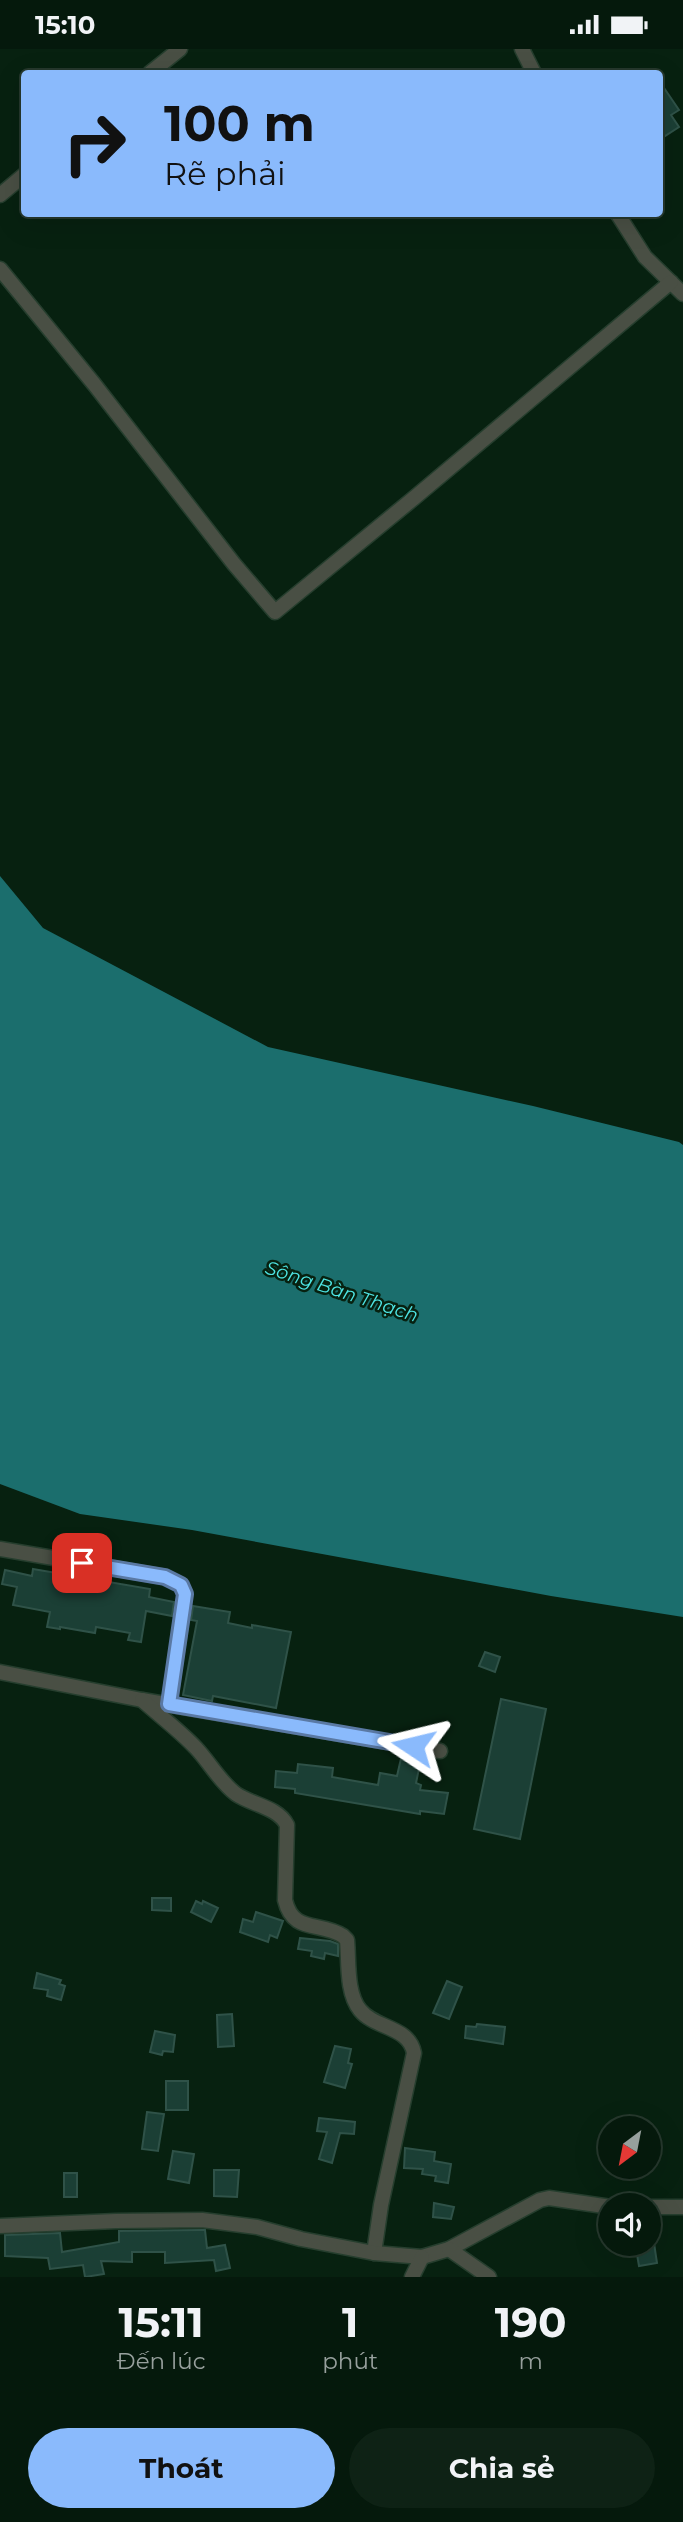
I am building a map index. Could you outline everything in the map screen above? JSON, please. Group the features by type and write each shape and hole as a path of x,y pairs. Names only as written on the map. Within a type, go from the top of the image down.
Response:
{"street":[{"path":"154,70 180,49"},
{"path":"522,49 532,70"},
{"path":"0,195 21,178"},
{"path":"620,217 645,257 683,294"},
{"path":"0,269 275,612 671,282"},
{"path":"0,1549 165,1577 181,1585 185,1594 169,1704"},
{"path":"0,1672 142,1700 440,1751"},
{"path":"142,1700 196,1748 230,1789 251,1803 284,1818 287,1825 287,1910 299,1923 343,1936 347,1940 352,1993 359,2010 406,2037 413,2047 414,2053 381,2204 374,2253"},
{"path":"0,2226 116,2221 202,2221 257,2227 301,2239 374,2253 422,2257 449,2249 540,2200 549,2198 598,2205"},
{"path":"661,2207 683,2207"},
{"path":"449,2249 489,2277"},
{"path":"412,2277 422,2257"}],"water":[{"name":"Sông Bàn Thạch","path":"0,876 43,928 268,1047 533,1106 683,1145 683,1617 551,1596 192,1530 80,1514 0,1484"}],"building":[{"path":"663,86 679,110 671,115 679,127 665,136"},
{"path":"33,1569 150,1589 149,1597 174,1602 172,1616 146,1611 141,1642 128,1640 130,1633 96,1627 95,1633 47,1627 50,1612 13,1605 17,1587 2,1584 5,1570 32,1576"},
{"path":"193,1606 230,1612 228,1623 291,1632 276,1708 213,1696 212,1701 183,1695 197,1621 191,1620"},
{"path":"485,1652 500,1657 495,1672 479,1666"},
{"path":"501,1699 546,1709 520,1839 474,1829"},
{"path":"402,1754 421,1759 416,1783 421,1785 420,1790 448,1793 444,1814 420,1811 420,1814 295,1793 295,1789 275,1787 276,1771 297,1773 298,1764 333,1768 332,1777 378,1785 380,1773 397,1776"},
{"path":"152,1898 171,1898 171,1911 152,1910"},
{"path":"196,1901 202,1904 203,1901 218,1908 211,1922 191,1912"},
{"path":"256,1912 283,1921 277,1938 270,1935 268,1942 240,1932 243,1919 253,1922"},
{"path":"300,1938 338,1944 338,1956 325,1953 324,1959 311,1956 312,1951 298,1949"},
{"path":"37,1973 61,1980 59,1984 65,1986 61,2000 47,1996 48,1990 34,1988"},
{"path":"447,1981 462,1987 449,2019 433,2013"},
{"path":"232,2014 234,2046 218,2047 217,2015"},
{"path":"477,2024 505,2027 503,2044 465,2038 466,2026 476,2027"},
{"path":"155,2031 175,2035 173,2052 163,2051 162,2055 150,2052"},
{"path":"335,2046 351,2049 348,2063 352,2064 345,2088 324,2082"},
{"path":"166,2081 188,2081 188,2110 166,2110"},
{"path":"147,2112 164,2114 158,2151 142,2149"},
{"path":"319,2118 355,2122 354,2134 340,2133 332,2163 319,2159 327,2132 317,2131"},
{"path":"405,2148 435,2152 434,2161 451,2164 448,2183 435,2181 436,2176 422,2174 423,2169 404,2168"},
{"path":"173,2151 194,2154 189,2183 168,2179"},
{"path":"214,2170 239,2170 237,2197 214,2196"},
{"path":"64,2173 77,2173 77,2197 64,2197"},
{"path":"434,2203 454,2207 451,2219 433,2217"},
{"path":"205,2230 207,2248 225,2245 230,2268 216,2271 214,2260 165,2263 165,2252 132,2252 132,2262 101,2261 104,2274 85,2277 83,2265 50,2269 48,2258 5,2256 5,2235 60,2233 62,2252 119,2242 119,2231"},
{"path":"637,2256 656,2256 657,2263 639,2266"}],"route":[{"path":"82,1563 165,1577 181,1585 185,1594 169,1704 413,1746"}]}
